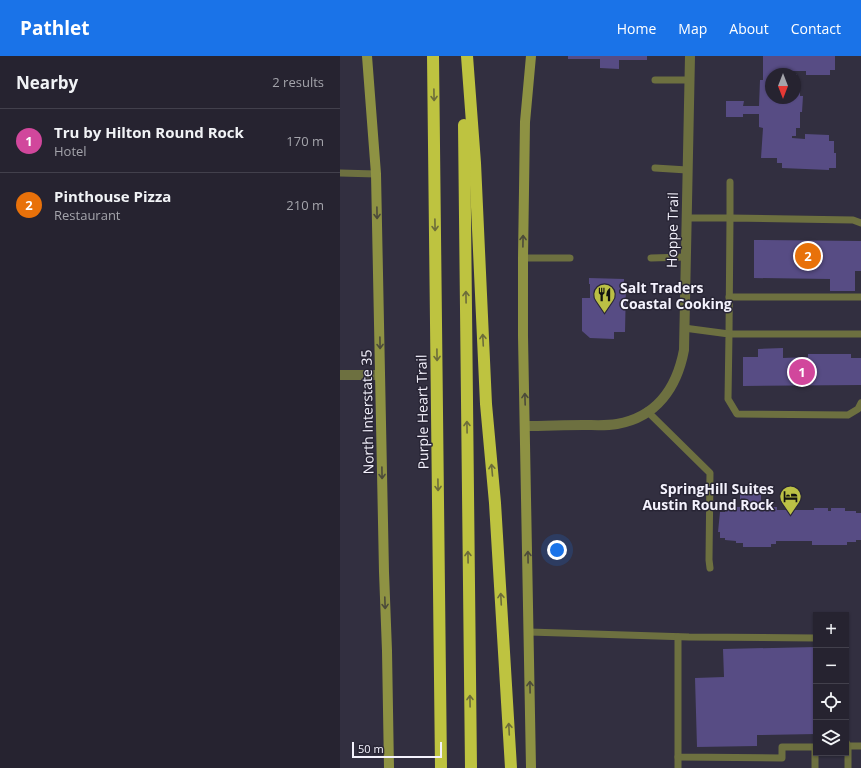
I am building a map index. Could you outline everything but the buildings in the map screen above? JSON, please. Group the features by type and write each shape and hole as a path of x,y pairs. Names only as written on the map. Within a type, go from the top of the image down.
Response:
{"highway":[{"name":"Purple Heart Trail","path":"434,56 441,768"},
{"path":"464,56 471,768"},
{"path":"467,56 475,163 486,396 495,503 511,768"}],"main road":[{"name":"North Interstate 35","path":"366,56 376,174 384,572 388,651 389,768"},
{"path":"531,768 523,336 523,258 525,122 532,56"}],"street":[{"name":"Hoppe Trail","path":"525,426 610,425 633,419 660,401 674,382 681,367 684,350 690,56"},
{"path":"340,375 380,375"}],"lane":[{"path":"654,80 689,80"},
{"path":"655,168 687,170"},
{"path":"340,173 376,174"},
{"path":"730,182 728,399 737,414 848,415 858,409 861,404"},
{"path":"686,218 853,220 861,223"},
{"path":"651,258 686,257"},
{"path":"523,258 570,258"},
{"path":"729,297 861,297"},
{"path":"684,328 729,334 861,334"},
{"path":"647,411 710,473 710,568"},
{"path":"529,632 678,637 813,638"},
{"path":"678,637 678,768"},
{"path":"849,745 861,746"},
{"path":"678,757 782,758 782,747 813,747"},
{"path":"815,768 816,756"},
{"path":"847,756 848,768"}],"place":[{"name":"Pinthouse Pizza","path":"808,256"},
{"name":"Salt Traders Coastal Cooking","path":"604,314"},
{"name":"Tru by Hilton Round Rock","path":"802,372"},
{"name":"SpringHill Suites Austin Round Rock","path":"790,516"}]}
